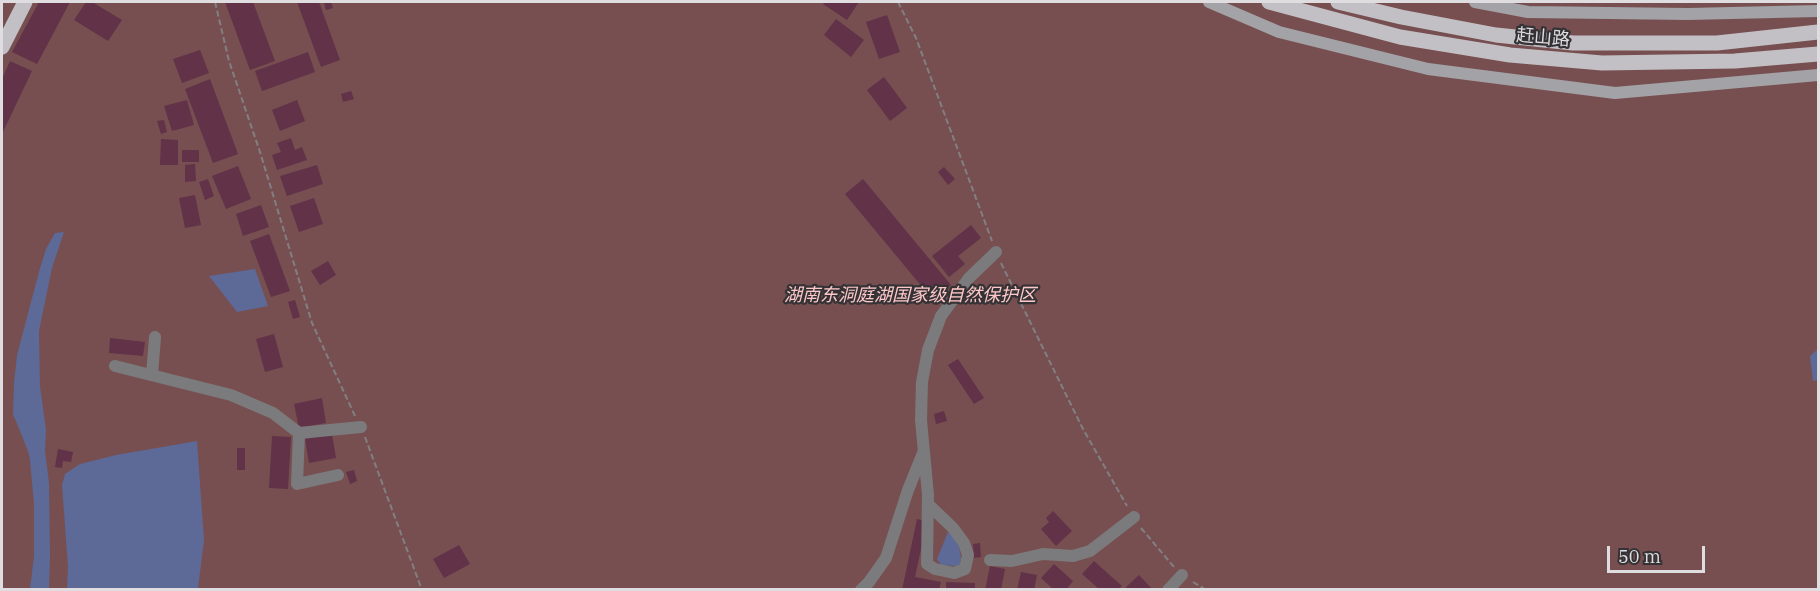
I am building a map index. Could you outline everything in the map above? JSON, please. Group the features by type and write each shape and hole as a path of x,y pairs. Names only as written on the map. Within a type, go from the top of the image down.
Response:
{"main road":[{"path":"2,47 25,2"},
{"path":"1209,2 1279,32 1428,69 1615,93 1818,75"},
{"name":"赶山路","path":"1269,2 1400,37 1510,55 1602,63 1735,61 1818,54"},
{"name":"赶山路","path":"1338,2 1401,17 1496,35 1573,43 1717,43 1818,32"},
{"path":"1475,2 1528,12 1688,14 1818,11"}],"street":[{"path":"928,505 953,528 964,543 968,555 965,569 954,573 935,569 927,564 928,505 921,420 922,382 928,350 941,316 969,278 996,252"},
{"path":"152,375 155,338"},
{"path":"115,366 231,395 273,413 298,433 360,427"},
{"path":"298,433 297,483 338,475"},
{"path":"861,590 886,558 908,490 924,451"},
{"path":"990,560 1012,561 1042,554 1073,556 1090,551 1134,517"},
{"path":"1168,590 1182,575"}],"path":[{"path":"215,2 229,61 260,152 312,324 360,427 422,590"},
{"path":"898,2 916,38 996,252 1083,429 1134,517 1153,544 1182,575 1206,590"}],"green space":[{"name":"湖南东洞庭湖国家级自然保护区","path":"2,2 1818,2 1818,589 2,589"}],"water":[{"path":"64,232 52,268 39,331 40,386 46,430 45,451 49,483 49,589 30,589 34,556 34,504 28,451 13,414 14,383 17,355 46,249 55,233"},
{"path":"255,269 268,306 237,312 209,276"},
{"path":"1818,349 1818,380 1813,381 1810,356"},
{"path":"197,441 204,540 198,589 67,589 68,567 62,485 65,474 80,464 116,455"},
{"path":"948,532 958,541 960,565 941,565 937,559"}],"building":[{"path":"39,2 70,2 37,64 12,52"},
{"path":"86,2 92,2 122,20 108,41 74,20"},
{"path":"225,2 253,2 275,61 250,70"},
{"path":"297,2 319,2 340,60 321,67"},
{"path":"324,2 331,2 333,8 326,10"},
{"path":"825,2 859,2 847,20 823,4"},
{"path":"887,15 900,52 879,59 866,22"},
{"path":"836,19 864,40 851,57 824,35"},
{"path":"200,50 209,73 182,83 173,59"},
{"path":"308,52 315,72 262,91 255,71"},
{"path":"10,61 32,71 2,134 2,79"},
{"path":"884,77 907,108 890,121 867,90"},
{"path":"210,79 238,154 213,163 185,89"},
{"path":"351,91 354,99 343,102 341,94"},
{"path":"187,100 194,125 172,131 164,106"},
{"path":"297,100 305,121 280,131 272,110"},
{"path":"164,120 167,132 161,134 157,121"},
{"path":"291,138 295,150 302,147 307,160 277,170 272,155 281,152 277,143"},
{"path":"161,139 178,140 178,165 160,165"},
{"path":"182,150 199,150 199,162 182,162"},
{"path":"195,164 196,181 185,182 185,165"},
{"path":"317,165 323,184 287,196 280,176"},
{"path":"238,166 251,199 226,209 212,176"},
{"path":"944,167 955,179 948,185 938,172"},
{"path":"208,179 214,196 205,200 199,182"},
{"path":"863,179 951,285 933,300 845,194"},
{"path":"195,195 201,225 185,228 179,198"},
{"path":"314,198 323,224 299,232 290,206"},
{"path":"261,205 269,227 243,236 236,214"},
{"path":"971,225 981,238 958,256 965,264 949,277 932,256"},
{"path":"269,234 290,291 271,297 250,241"},
{"path":"328,261 336,275 320,285 311,271"},
{"path":"295,300 300,317 293,319 288,302"},
{"path":"274,334 283,367 265,372 256,339"},
{"path":"110,338 145,342 143,356 109,353"},
{"path":"958,359 984,398 974,404 948,365"},
{"path":"322,398 326,423 299,428 294,404"},
{"path":"944,411 947,421 936,424 934,414"},
{"path":"332,434 336,458 309,463 305,439"},
{"path":"272,436 291,437 288,489 269,488"},
{"path":"237,448 245,448 245,470 237,470"},
{"path":"58,449 73,452 71,462 63,461 62,468 55,467"},
{"path":"354,470 357,481 350,484 346,472"},
{"path":"1053,511 1072,531 1056,546 1041,529 1049,522 1046,518"},
{"path":"917,519 927,521 915,577 941,582 939,590 902,590"},
{"path":"980,543 981,557 974,558 973,544"},
{"path":"459,545 470,564 444,578 433,559"},
{"path":"1094,561 1122,586 1118,590 1100,590 1082,574"},
{"path":"1054,564 1073,581 1066,590 1054,590 1041,578"},
{"path":"990,566 1005,569 1001,590 985,590"},
{"path":"1021,572 1037,575 1034,590 1017,590"},
{"path":"1139,575 1153,590 1128,590 1126,587"},
{"path":"946,582 975,583 975,590 946,590"}]}
